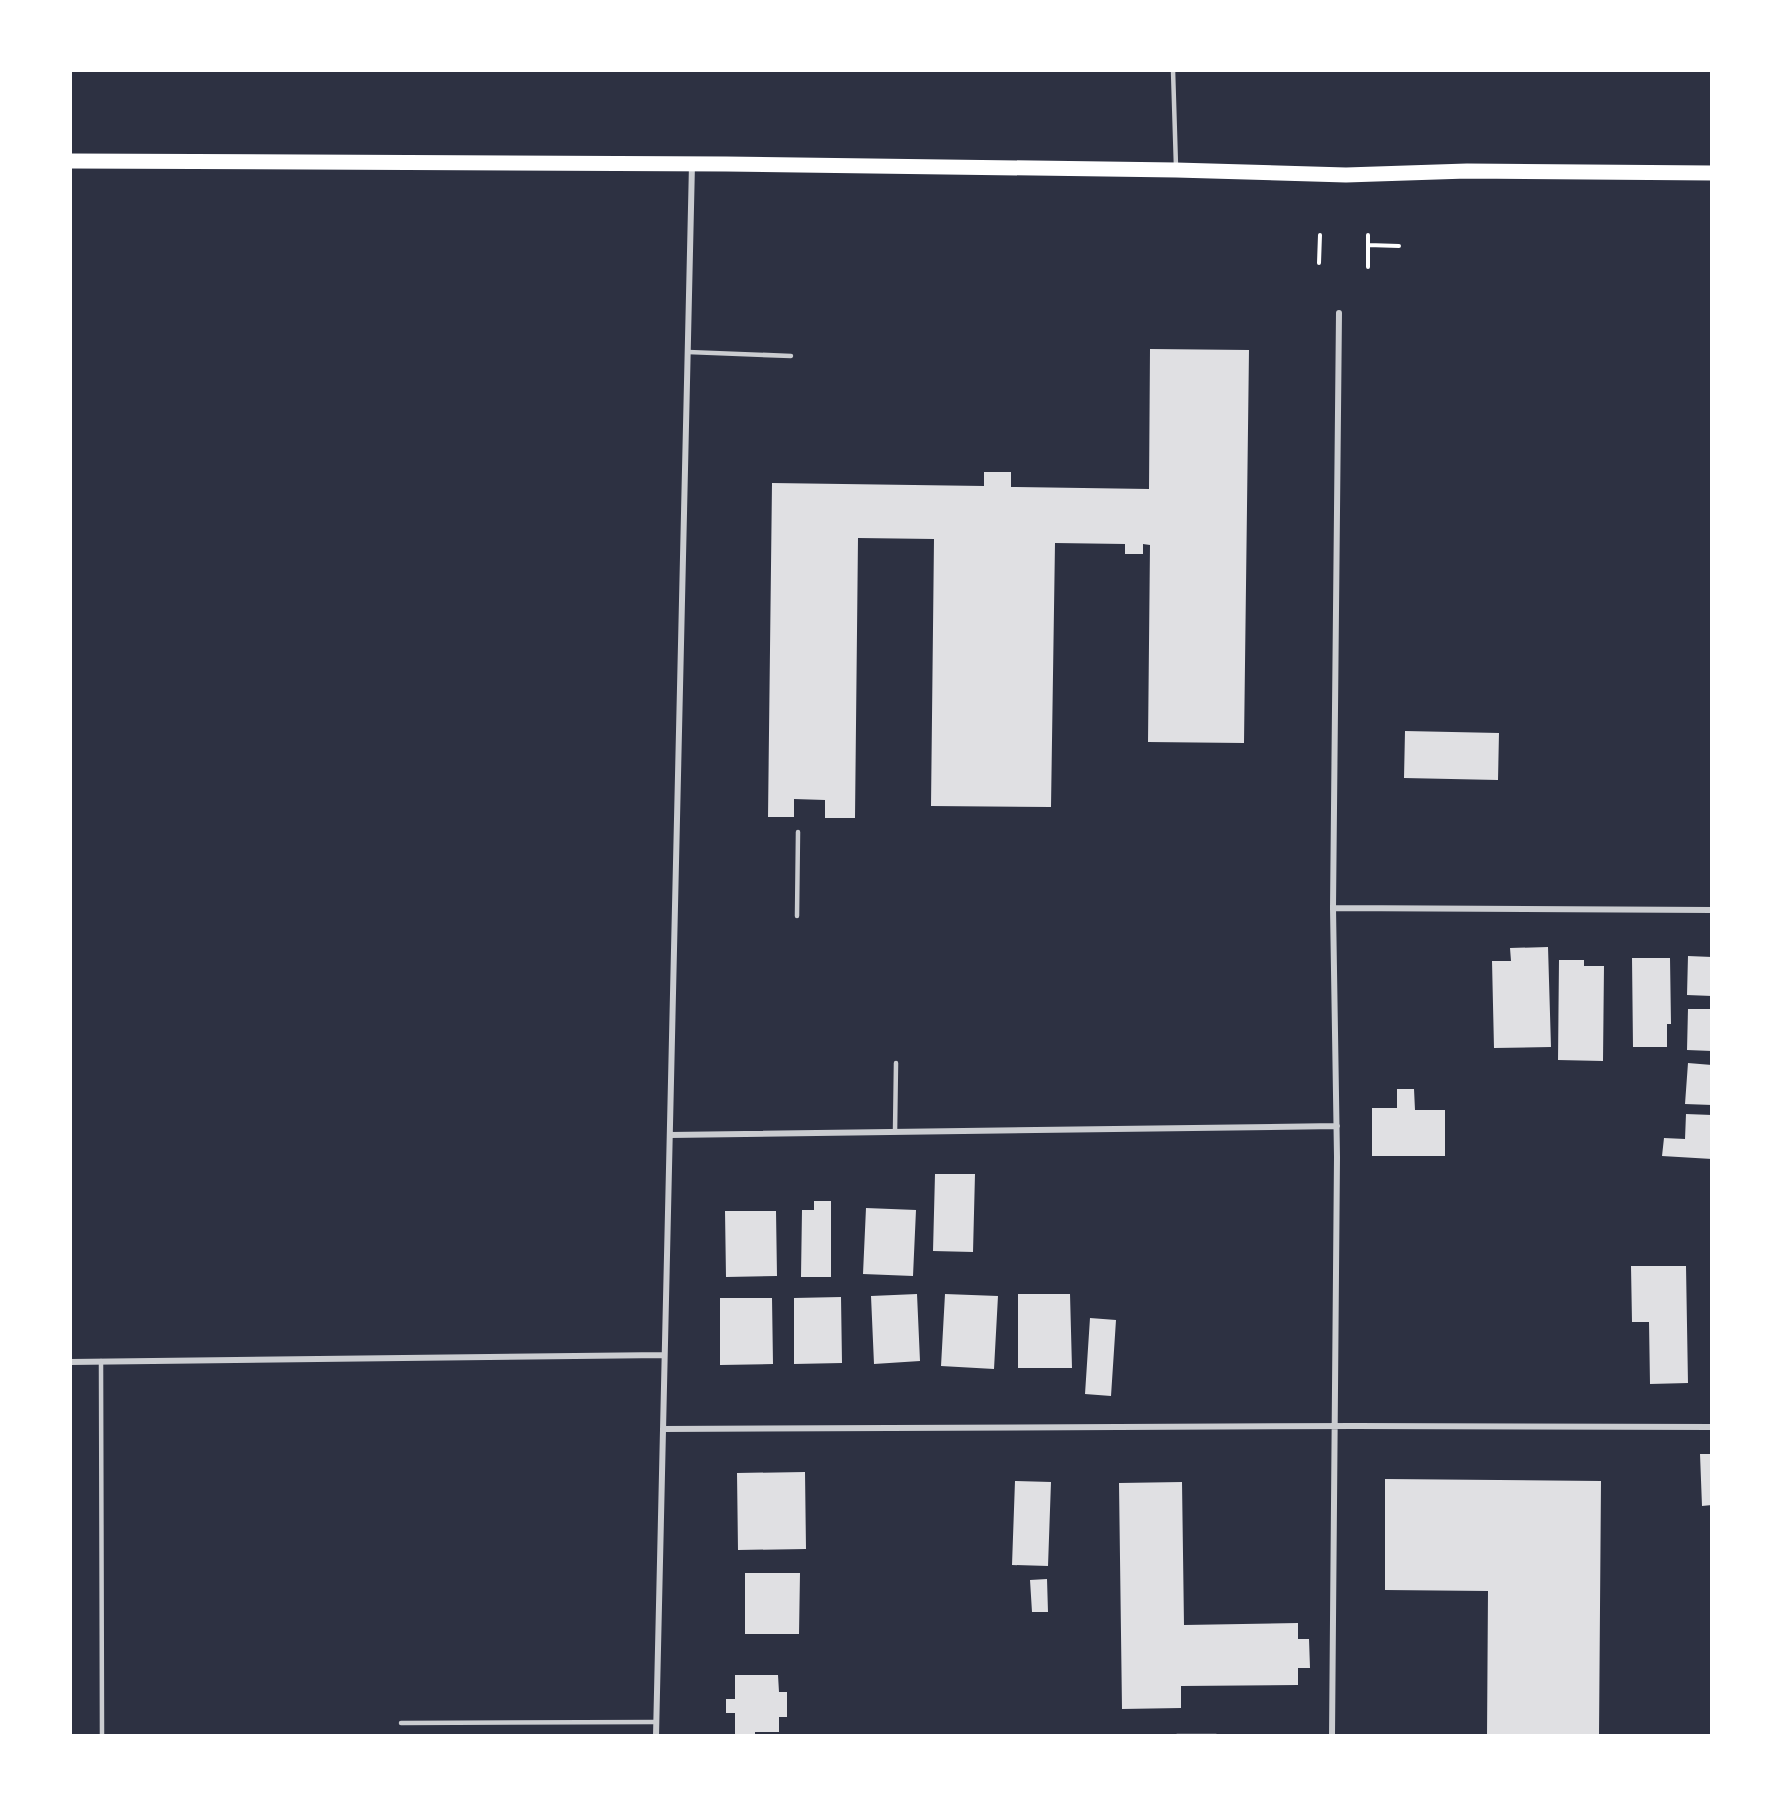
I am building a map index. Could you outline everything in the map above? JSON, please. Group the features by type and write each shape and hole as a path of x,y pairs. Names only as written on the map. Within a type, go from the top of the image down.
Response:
{"main road":[{"path":"70,161 692,164 1176,170 1346,175 1467,171 1712,173"}],"street":[{"path":"656,1736 692,164"},
{"path":"1332,1736 1337,1126 1333,908 1339,313"},
{"path":"1333,908 1712,910"},
{"path":"670,1135 1337,1126"},
{"path":"70,1362 664,1355"},
{"path":"663,1430 1335,1426 1712,1427"}],"lane":[{"path":"1173,70 1176,170"},
{"path":"688,352 792,356"},
{"path":"797,916 798,832"},
{"path":"895,1132 896,1063"},
{"path":"101,1361 102,1736"},
{"path":"400,1723 656,1722"},
{"path":"1177,1736 1216,1736"}],"path":[{"path":"1319,264 1320,235"},
{"path":"1368,235 1368,267"},
{"path":"1368,246 1399,246"}],"building":[{"path":"1150,349 1249,350 1244,743 1148,742 1150,545 1143,544 1143,554 1125,554 1125,544 1055,543 1051,807 931,806 934,539 858,538 855,818 825,818 825,800 794,799 794,817 768,817 772,483 984,486 984,472 1011,472 1011,487 1149,489"},
{"path":"1405,731 1499,733 1498,780 1404,778"},
{"path":"1548,947 1551,1047 1494,1048 1492,961 1511,961 1510,948"},
{"path":"1688,956 1712,957 1712,996 1687,995"},
{"path":"1632,958 1670,958 1671,1024 1667,1024 1667,1047 1633,1047"},
{"path":"1559,960 1584,960 1584,966 1604,966 1603,1061 1558,1060"},
{"path":"1688,1009 1712,1009 1712,1051 1687,1050"},
{"path":"1688,1063 1712,1065 1712,1105 1685,1104"},
{"path":"1397,1089 1414,1089 1415,1110 1445,1110 1445,1156 1372,1156 1372,1108 1397,1108"},
{"path":"1686,1114 1712,1115 1712,1159 1662,1156 1664,1138 1685,1139"},
{"path":"935,1174 975,1174 973,1252 933,1251"},
{"path":"814,1201 831,1201 831,1277 801,1277 802,1210 814,1210"},
{"path":"866,1208 916,1210 913,1276 863,1274"},
{"path":"725,1211 776,1211 777,1276 726,1277"},
{"path":"1631,1266 1686,1266 1688,1383 1650,1384 1649,1322 1632,1322"},
{"path":"917,1294 920,1361 874,1364 871,1296"},
{"path":"945,1294 998,1296 994,1369 941,1366"},
{"path":"1018,1294 1070,1294 1072,1368 1018,1368"},
{"path":"841,1297 842,1363 794,1364 794,1298"},
{"path":"720,1298 772,1298 773,1364 720,1365"},
{"path":"1090,1318 1116,1320 1111,1396 1085,1394"},
{"path":"1700,1454 1712,1454 1712,1505 1702,1506"},
{"path":"805,1472 806,1549 738,1550 737,1473"},
{"path":"1385,1479 1601,1481 1599,1736 1487,1736 1488,1591 1385,1590"},
{"path":"1015,1481 1051,1482 1048,1566 1012,1565"},
{"path":"1182,1482 1184,1625 1298,1623 1298,1639 1309,1639 1310,1668 1298,1668 1298,1685 1181,1686 1181,1708 1122,1709 1119,1483"},
{"path":"745,1573 800,1573 799,1634 745,1634"},
{"path":"1047,1579 1048,1612 1032,1612 1030,1580"},
{"path":"735,1675 778,1675 779,1692 787,1692 787,1717 779,1717 779,1732 755,1732 755,1736 735,1736 735,1713 726,1713 726,1699 735,1699"}]}
